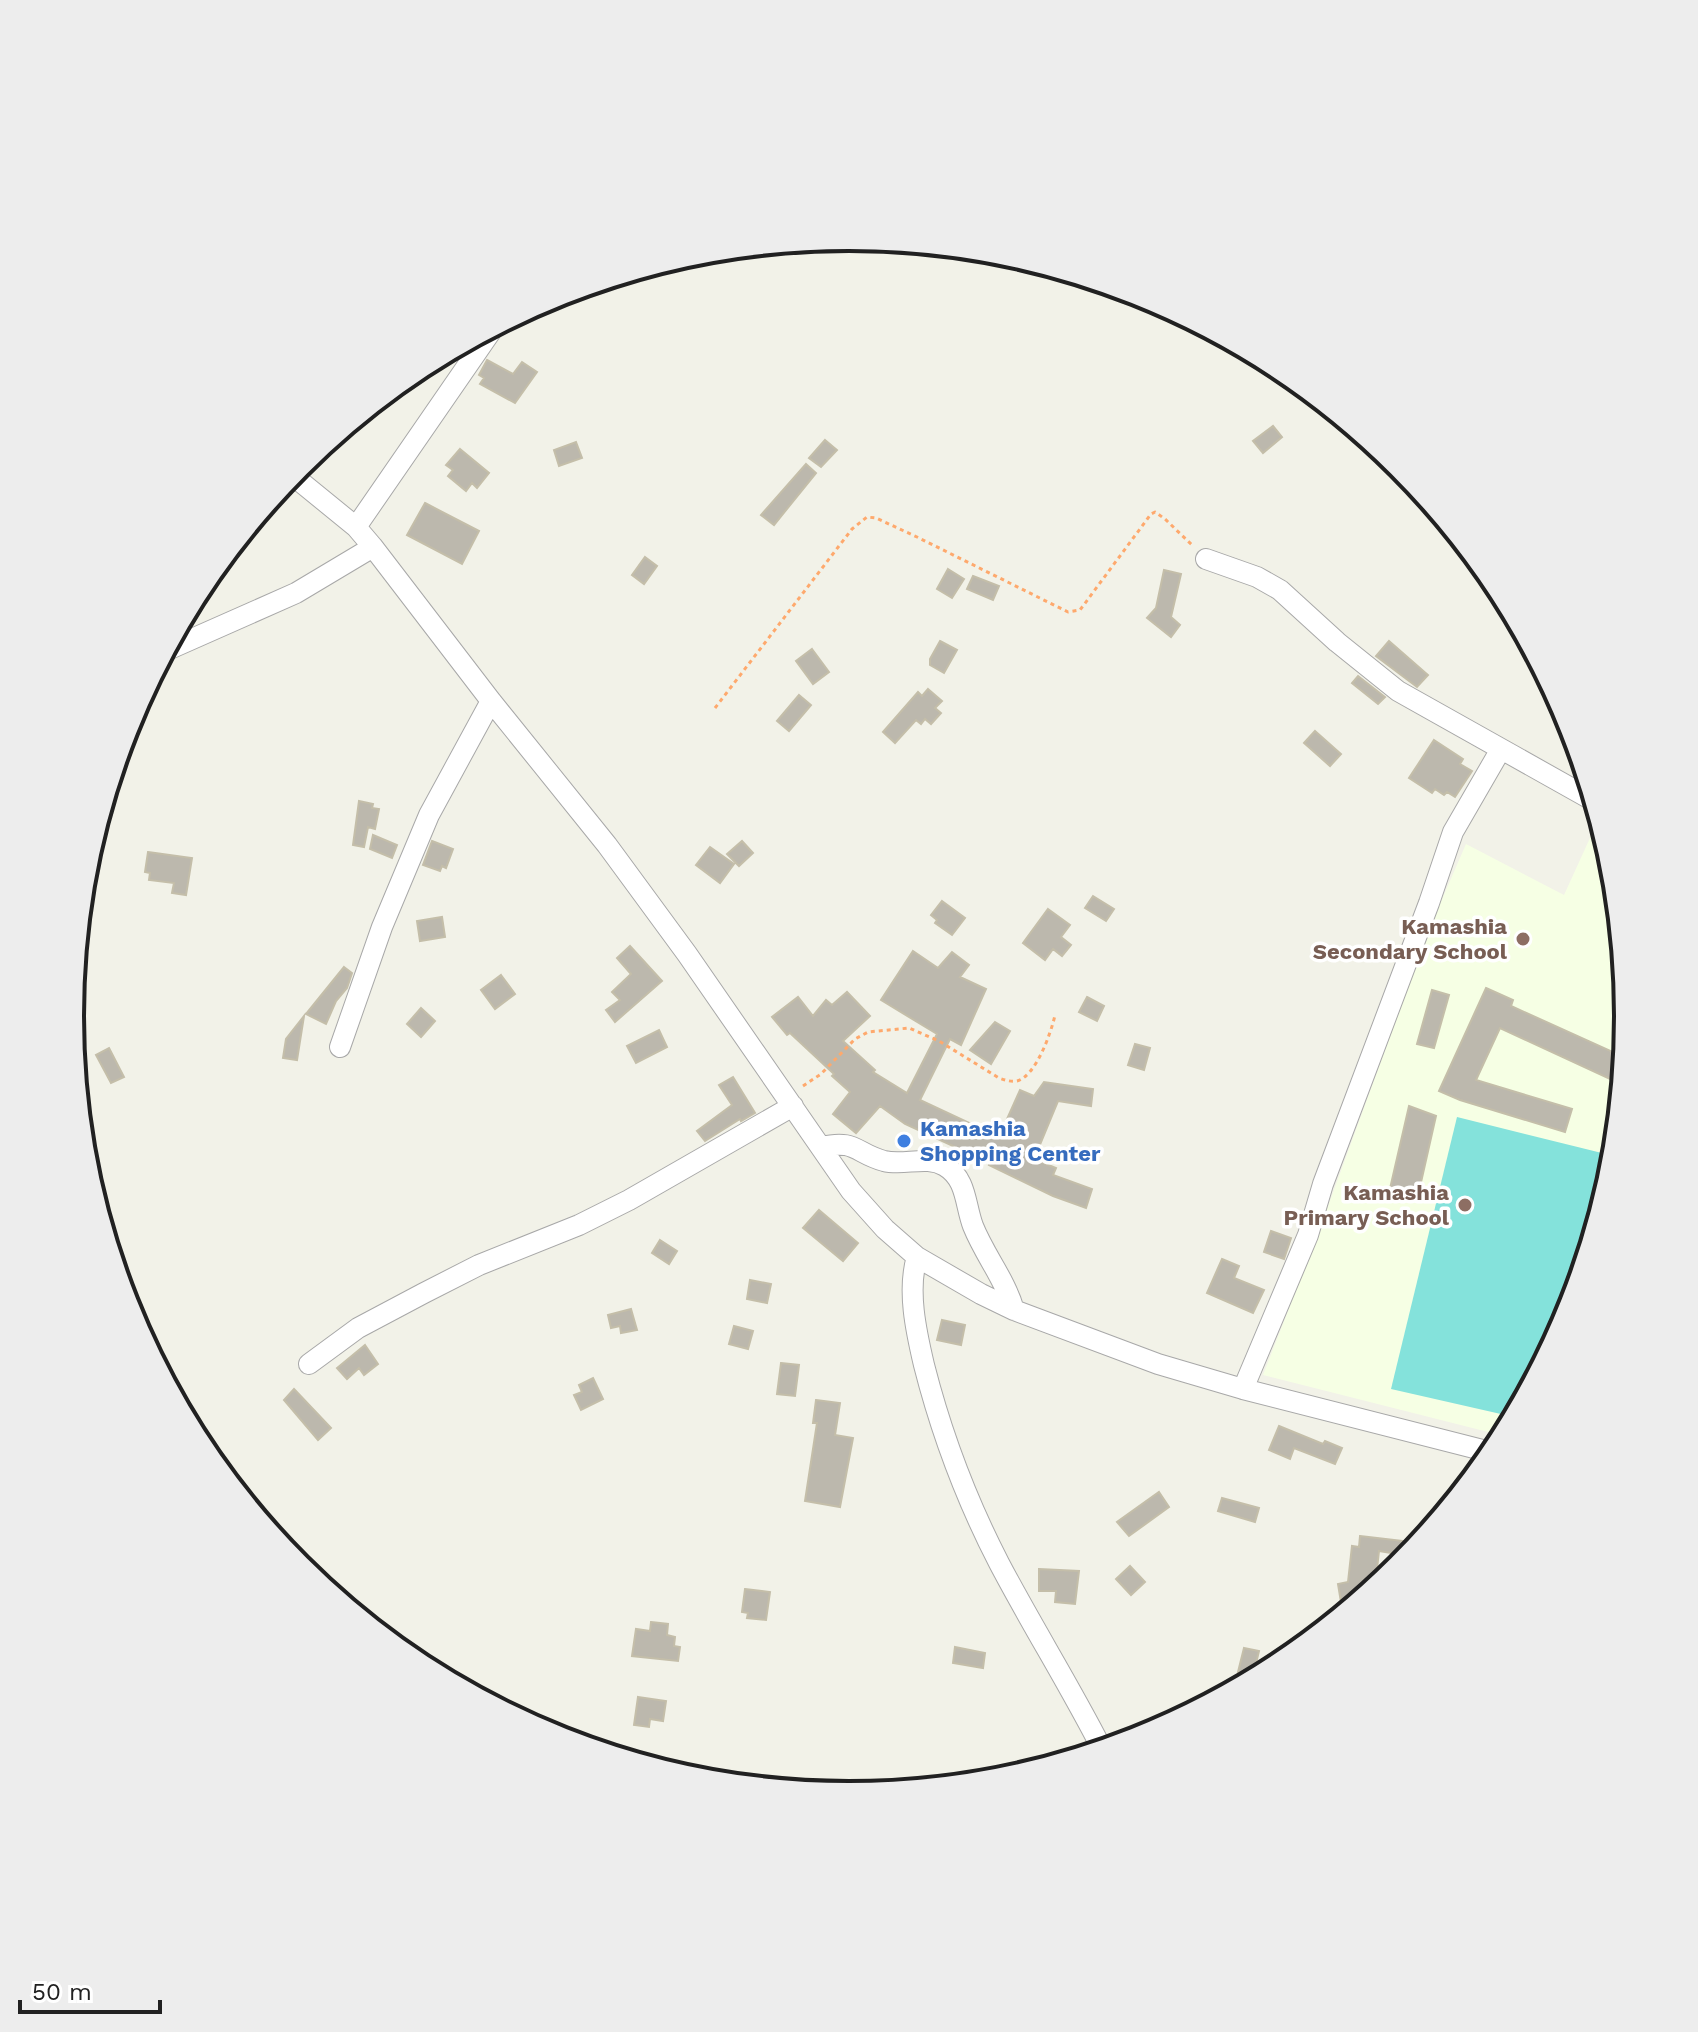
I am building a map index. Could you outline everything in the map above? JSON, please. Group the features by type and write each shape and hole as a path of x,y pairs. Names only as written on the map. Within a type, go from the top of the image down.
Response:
{"street":[{"path":"356,527 481,346"},
{"path":"301,482 356,527 373,547 607,845 860,1201 885,1229 917,1257 1014,1310 1158,1364 1479,1449"},
{"path":"180,644 296,593 373,547"},
{"path":"1206,559 1257,577 1280,590 1337,642 1398,691 1580,793"},
{"path":"340,1047 382,927 429,815 491,701"},
{"path":"1243,1389 1308,1235 1323,1184 1453,832 1501,749"},
{"path":"309,1364 358,1328 410,1300 479,1265 579,1225 629,1200 789,1101"},
{"path":"821,1147 840,1142 889,1162 927,1161 942,1164 956,1174 975,1230 1003,1279 1014,1310"},
{"path":"917,1257 913,1280 916,1324 932,1398 944,1433 997,1560 1097,1739"}],"path":[{"path":"715,708 852,529 867,517 876,518 931,543 1068,612 1080,610 1155,512 1206,559"},
{"path":"789,1101 855,1039 868,1032 909,1028 939,1041 999,1078 1009,1082 1020,1080 1033,1066 1052,1031 1055,1015"}],"shaded area":[{"name":"Kamashia Primary School","path":"1592,834 1607,916 1612,966 1614,1016 1607,1116 1588,1214 1573,1262 1556,1309 1512,1399 1490,1433 1263,1375 1430,927 1466,844 1564,895"},
{"path":"1457,1117 1601,1153 1588,1214 1556,1309 1502,1414 1391,1389"}],"building":[{"path":"487,360 513,374 522,362 537,372 515,403 480,384 484,378 479,375"},
{"path":"1273,426 1282,437 1263,453 1253,441"},
{"path":"825,440 837,450 821,467 809,458"},
{"path":"576,442 582,458 559,466 554,450"},
{"path":"460,449 489,473 477,488 472,483 466,491 448,476 453,470 446,465"},
{"path":"806,464 816,473 774,525 761,515"},
{"path":"425,503 479,531 462,564 407,535"},
{"path":"645,557 657,566 644,584 632,575"},
{"path":"948,569 964,579 952,598 937,589"},
{"path":"1164,570 1181,574 1171,617 1180,625 1171,637 1147,618 1156,608"},
{"path":"973,576 999,586 993,600 967,589"},
{"path":"940,641 957,650 944,673 930,665"},
{"path":"1389,641 1428,675 1417,687 1376,656"},
{"path":"812,649 829,672 813,684 796,661"},
{"path":"1358,676 1385,697 1378,704 1352,683"},
{"path":"928,689 942,701 935,708 941,713 931,724 925,719 921,724 916,720 895,743 883,732 918,692 922,696"},
{"path":"799,695 811,705 789,731 777,721"},
{"path":"1315,731 1341,754 1330,766 1304,743"},
{"path":"1434,740 1463,759 1460,764 1472,771 1455,797 1435,789 1432,793 1409,778"},
{"path":"359,801 373,804 372,808 379,809 375,829 368,827 364,847 353,845"},
{"path":"373,835 397,845 392,858 370,849"},
{"path":"432,841 453,849 446,868 442,866 440,871 423,865"},
{"path":"742,841 753,853 739,866 727,854"},
{"path":"710,847 734,864 720,883 696,865"},
{"path":"148,852 192,858 186,895 172,893 174,883 149,880 150,873 145,872"},
{"path":"1093,896 1114,909 1106,921 1085,908"},
{"path":"942,901 965,918 952,935 935,923 937,920 931,915"},
{"path":"1048,909 1070,925 1061,937 1071,945 1062,956 1053,949 1045,960 1023,943"},
{"path":"442,917 445,937 420,941 417,921"},
{"path":"630,946 662,981 615,1022 606,1010 620,1000 612,992 631,974 617,958"},
{"path":"913,951 938,968 952,952 969,965 960,977 986,989 961,1045 950,1039 920,1100 999,1137 1020,1090 1034,1096 1044,1082 1093,1089 1091,1106 1058,1101 1034,1159 1056,1168 1053,1175 1092,1189 1086,1208 1053,1196 905,1124 880,1106 856,1133 833,1114 850,1092 790,1033 787,1035 772,1017 798,997 813,1016 826,1000 832,1005 847,992 870,1016 843,1041 875,1070 873,1072 907,1093 937,1034 881,1000"},
{"path":"344,967 352,973 326,1024 306,1014"},
{"path":"501,975 515,994 495,1009 481,990"},
{"path":"1486,988 1513,1000 1511,1006 1613,1052 1611,1079 1500,1028 1476,1080 1572,1109 1565,1132 1439,1091"},
{"path":"1432,990 1449,995 1434,1048 1417,1044"},
{"path":"1087,997 1104,1006 1097,1021 1079,1012"},
{"path":"421,1008 435,1021 421,1037 407,1024"},
{"path":"304,1016 297,1060 283,1058 286,1039"},
{"path":"995,1022 1010,1031 991,1064 970,1050"},
{"path":"659,1030 667,1047 636,1063 627,1046"},
{"path":"1135,1044 1150,1048 1144,1070 1128,1065"},
{"path":"109,1048 124,1077 111,1083 96,1055"},
{"path":"733,1077 755,1113 705,1141 697,1131 732,1105 719,1085"},
{"path":"1409,1106 1436,1116 1417,1200 1389,1193"},
{"path":"819,1210 858,1243 843,1261 803,1228"},
{"path":"1271,1231 1291,1238 1284,1259 1264,1252"},
{"path":"660,1240 677,1251 669,1264 652,1253"},
{"path":"1222,1259 1239,1266 1234,1278 1264,1290 1253,1313 1207,1293"},
{"path":"750,1280 771,1284 767,1303 747,1299"},
{"path":"631,1309 637,1330 621,1333 620,1326 611,1328 608,1315"},
{"path":"942,1320 965,1325 961,1345 937,1340"},
{"path":"734,1326 753,1331 748,1349 729,1344"},
{"path":"365,1345 378,1364 364,1375 359,1368 347,1379 337,1368"},
{"path":"781,1363 799,1365 795,1396 777,1394"},
{"path":"593,1378 603,1399 581,1410 574,1395 582,1392 579,1385"},
{"path":"294,1389 331,1428 318,1440 284,1400"},
{"path":"816,1400 840,1403 835,1435 853,1438 840,1507 805,1501 817,1423 813,1423"},
{"path":"1279,1426 1323,1444 1325,1441 1342,1448 1335,1464 1294,1448 1290,1459 1269,1450"},
{"path":"1159,1492 1169,1507 1129,1536 1117,1522"},
{"path":"1222,1498 1259,1508 1255,1522 1218,1511"},
{"path":"1360,1536 1405,1541 1393,1553 1379,1551 1377,1569 1341,1601 1338,1584 1348,1582 1352,1546 1359,1547"},
{"path":"1130,1566 1145,1582 1131,1595 1116,1579"},
{"path":"1039,1569 1079,1571 1075,1604 1055,1602 1056,1591 1039,1591"},
{"path":"745,1589 770,1592 766,1620 747,1618 748,1613 742,1612"},
{"path":"651,1622 668,1624 667,1635 675,1637 674,1646 680,1647 678,1661 632,1656 636,1629 650,1631"},
{"path":"955,1647 985,1653 983,1668 953,1663"},
{"path":"1244,1648 1259,1651 1256,1663 1238,1672"},
{"path":"638,1697 666,1701 663,1721 650,1719 649,1727 634,1725"}],"place":[{"name":"Kamashia Secondary School","path":"1523,939"},
{"name":"Kamashia Shopping Center","path":"904,1141"},
{"name":"Kamashia Primary School","path":"1465,1205"}]}
